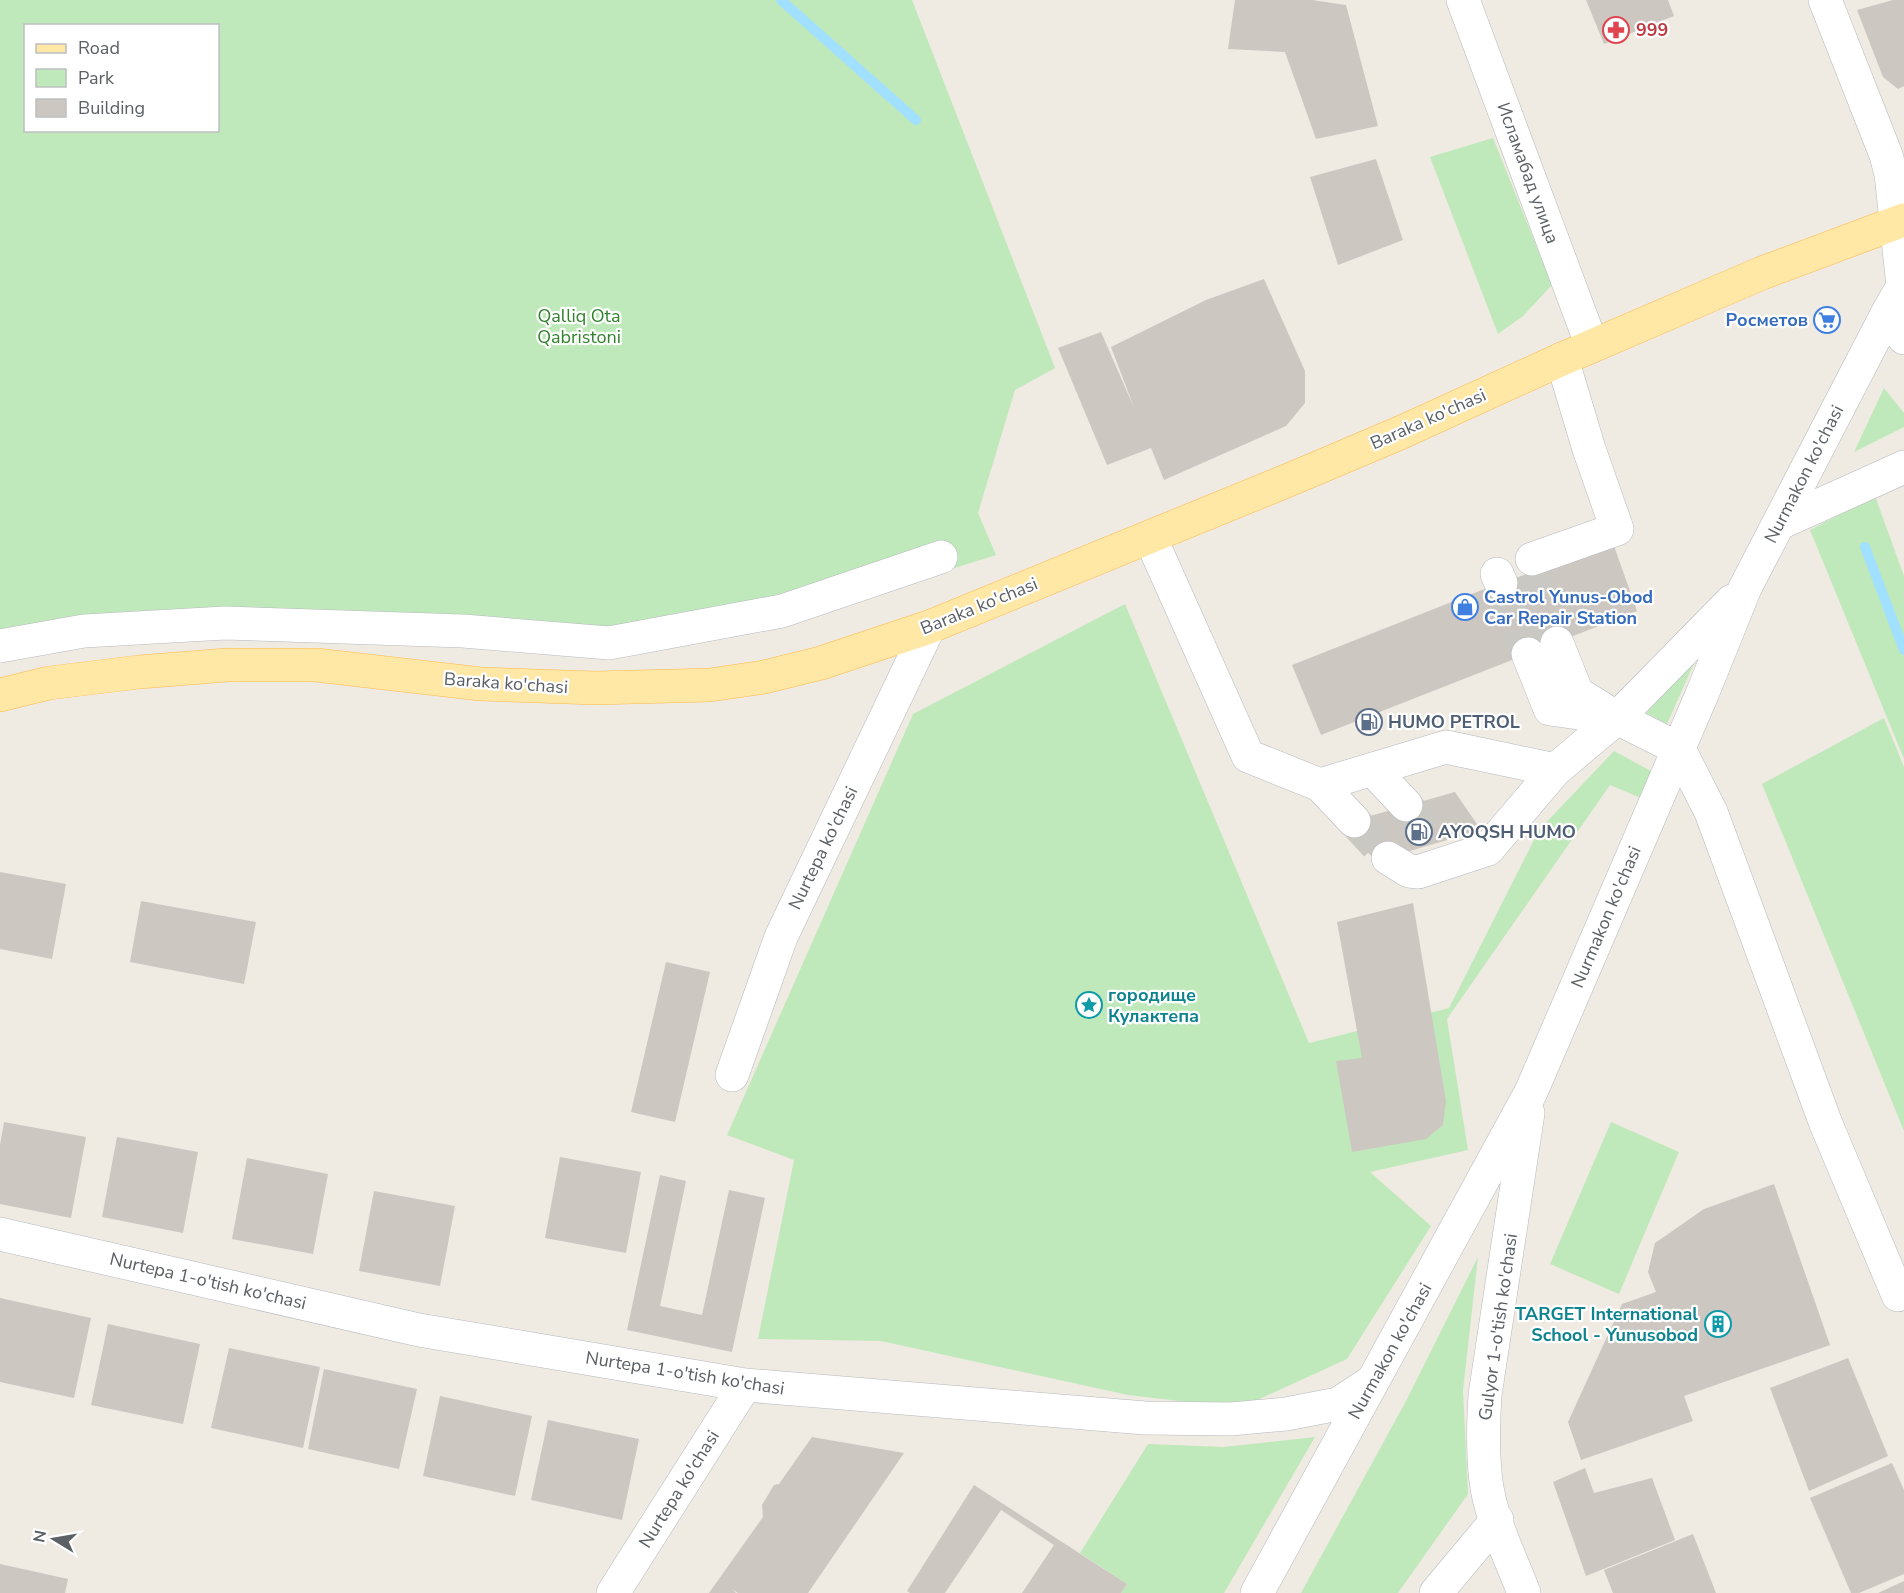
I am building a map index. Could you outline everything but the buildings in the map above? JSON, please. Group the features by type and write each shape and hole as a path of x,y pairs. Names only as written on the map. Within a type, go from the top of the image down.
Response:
{"main road":[{"name":"Baraka ko'chasi","path":"0,695 49,683 139,672 227,665 316,665 481,684 595,688 710,685 764,677 821,663 929,627 1150,537 1402,432 1562,359 1762,273 1901,221"}],"street":[{"name":"Исламабад улица","path":"1463,0 1592,346"},
{"name":"Nurmakon ko'chasi","path":"1257,1593 1531,1092 1679,749 1745,588 1780,523 1896,325 1903,286 1901,221 1891,174 1886,155 1825,0"},
{"path":"1517,570 1617,529 1589,449 1562,359"},
{"path":"1780,523 1904,467"},
{"path":"1150,537 1248,756 1320,785 1354,821"},
{"path":"0,646 84,631 225,623 463,631 609,643 782,611 941,557"},
{"path":"1388,858 1409,871 1418,872 1444,851 1488,849 1555,770 1617,718 1745,588"},
{"name":"Nurtepa ko'chasi","path":"732,1075 781,937 929,627"},
{"path":"1543,648 1577,693 1617,718 1679,749 1711,812 1826,1124 1898,1295"},
{"path":"1320,785 1446,747 1555,770"},
{"path":"1372,770 1406,805"},
{"name":"Gulyor 1-o'tish ko'chasi","path":"1524,1593 1487,1490 1483,1426 1485,1395 1531,1092"},
{"name":"Nurtepa 1-o'tish ko'chasi","path":"0,1234 420,1330 746,1385 1145,1418 1231,1419 1286,1414 1338,1404 1374,1380"},
{"name":"Nurtepa ko'chasi","path":"613,1593 746,1385"},
{"path":"1436,1593 1497,1520"}],"green space":[{"name":"Qalliq Ota Qabristoni","path":"0,0 912,0 1055,368 1015,390 978,513 996,555 797,618 602,656 223,633 82,642 0,657"},
{"path":"1493,138 1552,285 1523,316 1498,334 1430,157"},
{"path":"1884,388 1904,413 1904,427 1854,452"},
{"path":"1875,496 1904,576 1904,759 1810,530"},
{"path":"1125,604 1309,1043 1449,1008 1539,830 1614,751 1651,771 1641,798 1610,785 1447,1019 1468,1150 1370,1172 1431,1226 1347,1359 1240,1408 1128,1395 881,1341 758,1339 794,1160 727,1135 913,714"},
{"path":"1695,661 1667,724 1646,713"},
{"path":"1884,718 1904,767 1904,1131 1762,784"},
{"path":"1611,1122 1679,1152 1619,1294 1550,1264"},
{"path":"1478,1257 1463,1390 1468,1494 1398,1593 1301,1593 1406,1401"},
{"path":"1315,1437 1224,1593 1121,1593 1127,1584 1080,1553 1148,1444 1224,1447"}],"waterway":[{"path":"781,0 916,120"},
{"path":"1865,547 1904,650"}],"tunnel":[{"path":"1530,573 1557,643"},
{"path":"1501,583 1528,654"},
{"path":"1406,805 1436,843"},
{"path":"1354,821 1388,858"}],"place":[{"name":"999","path":"1616,30"},
{"name":"Росметов","path":"1827,320"},
{"name":"Castrol Yunus-Obod Car Repair Station","path":"1465,607"},
{"name":"HUMO PETROL","path":"1369,722"},
{"name":"AYOQSH HUMO","path":"1419,832"},
{"name":"городище Кулактепа","path":"1089,1005"},
{"name":"TARGET International School - Yunusobod","path":"1718,1324"}]}
